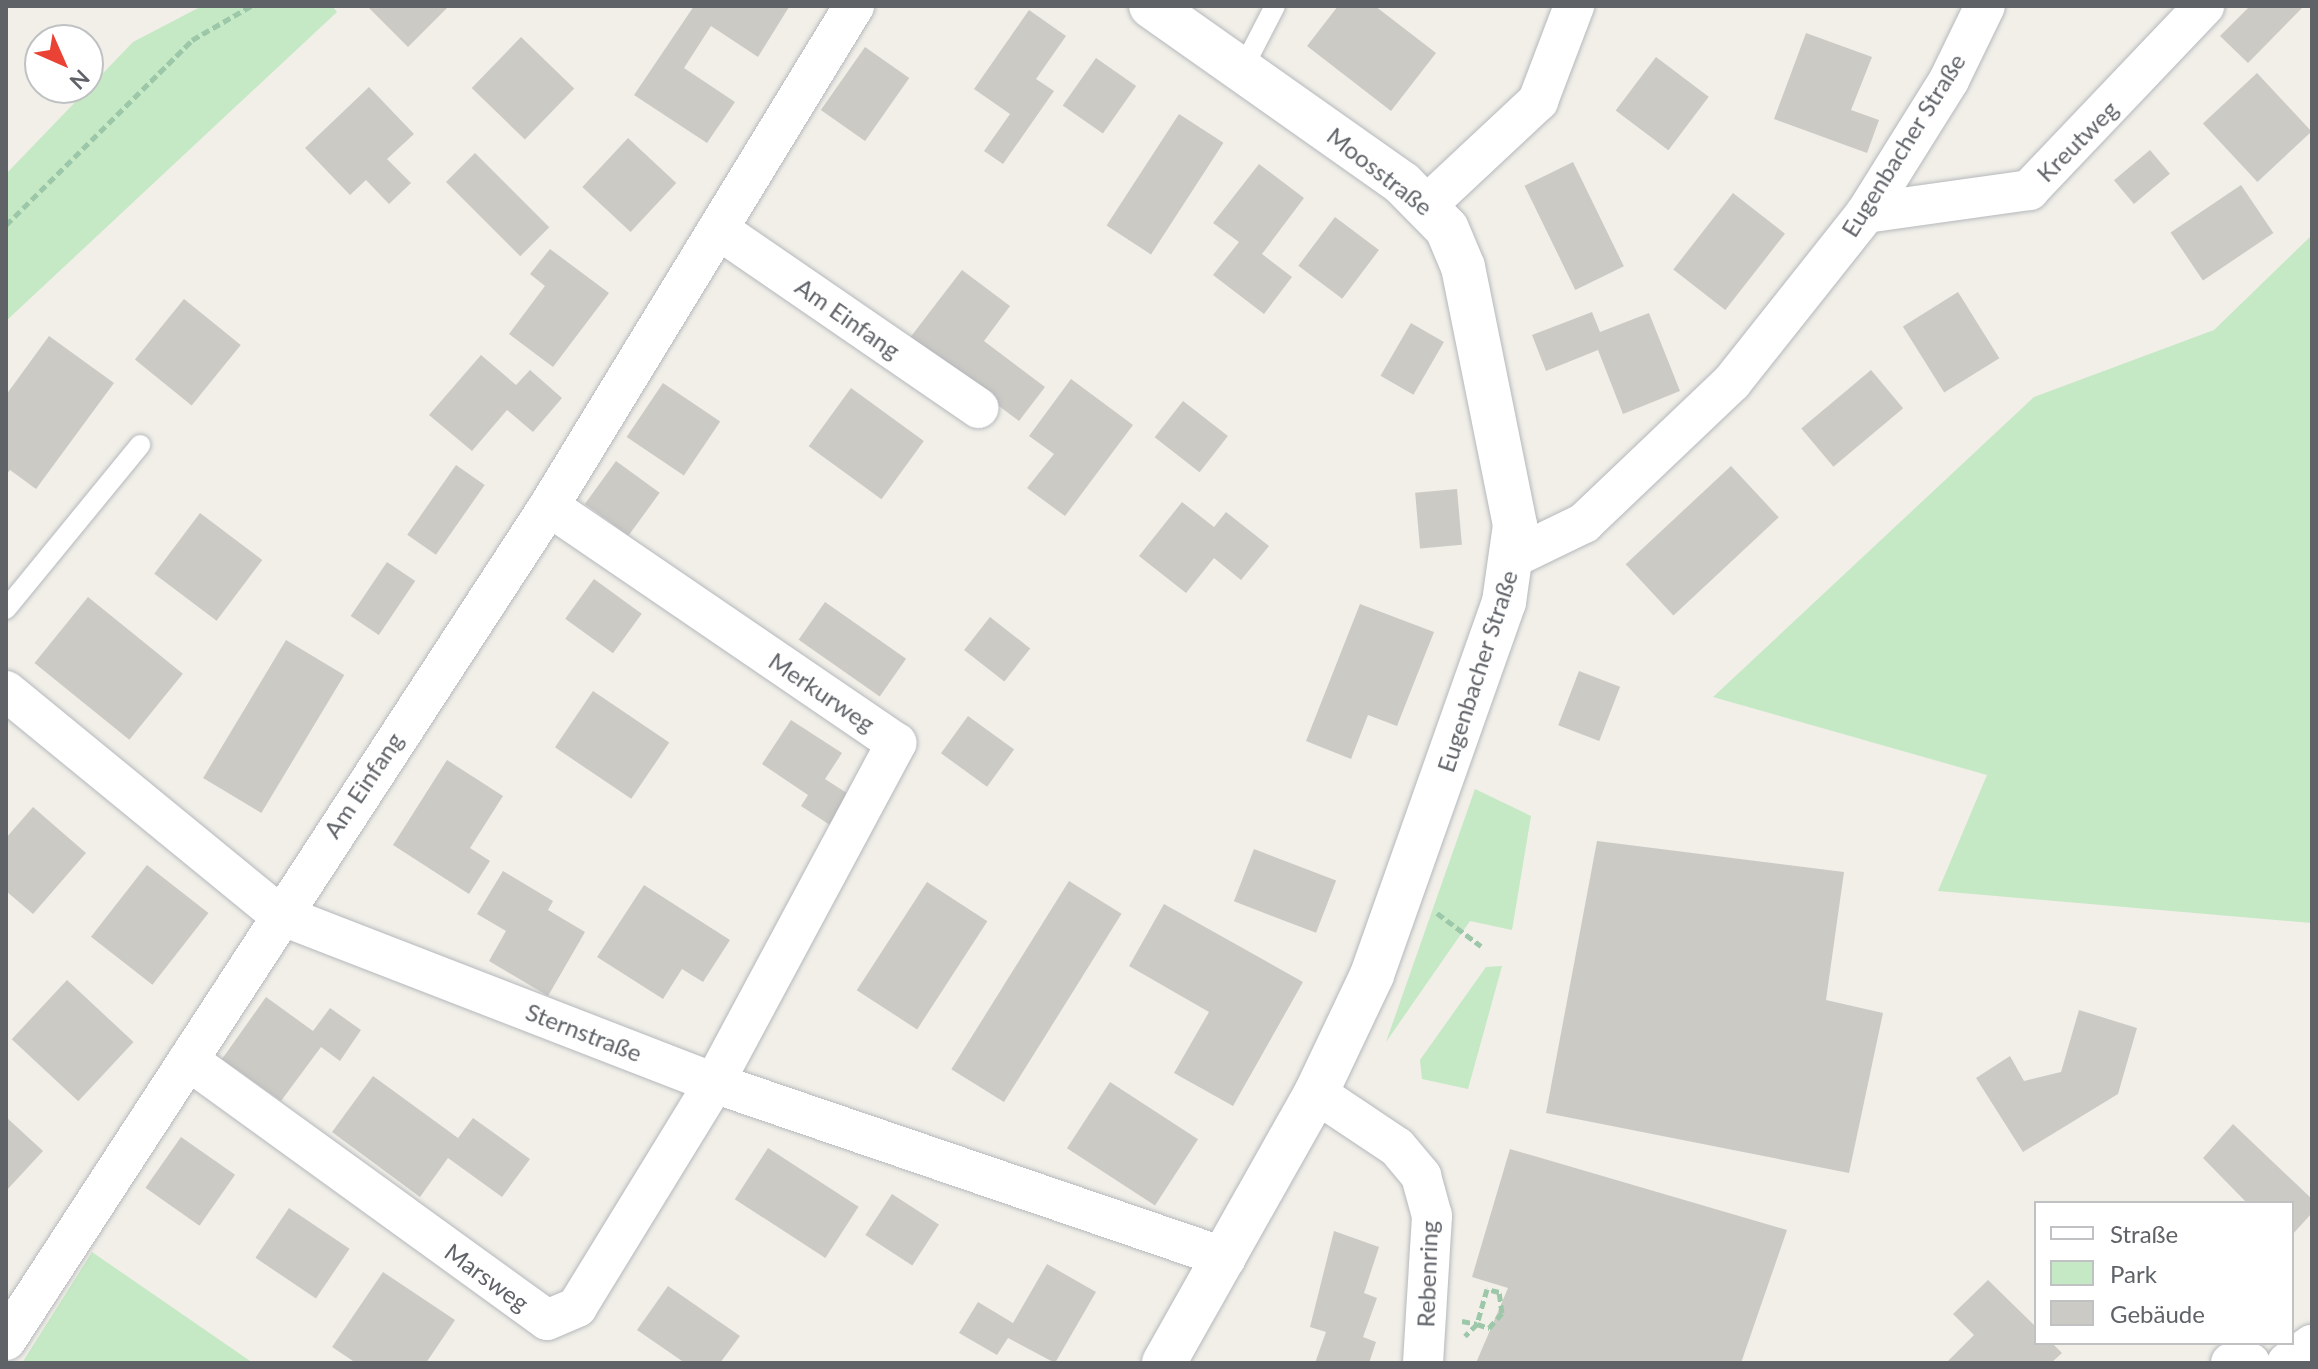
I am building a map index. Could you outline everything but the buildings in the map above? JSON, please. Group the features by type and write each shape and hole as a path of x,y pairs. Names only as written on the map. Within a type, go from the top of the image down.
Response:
{"street":[{"name":"Am Einfang","path":"10,1325 188,1060 278,914 549,506 854,6"},
{"name":"Moosstraße","path":"1151,6 1428,204 1463,267 1515,525 1514,557"},
{"path":"1428,204 1538,101 1574,6"},
{"name":"Eugenbacher Straße","path":"1164,1363 1226,1258 1316,1093 1403,887 1514,557 1584,523 1732,382 1866,213 1949,80 1985,6"},
{"name":"Kreutweg","path":"1866,213 2029,190 2204,6"},
{"name":"Am Einfang","path":"718,229 978,408"},
{"name":"Merkurweg","path":"549,506 896,743 714,1083"},
{"name":"Sternstraße","path":"6,691 278,914 714,1083 1226,1258"},
{"name":"Marsweg","path":"188,1060 547,1320 577,1307 714,1083"},
{"name":"Rebenring","path":"1316,1093 1397,1147 1421,1176 1432,1216 1424,1346"},
{"path":"2287,1363 2312,1345"},
{"path":"2231,1363 2250,1363"}],"lane":[{"path":"1242,70 1275,6"},
{"path":"6,609 140,445"}],"path":[{"path":"6,225 192,40 251,6"},
{"path":"1403,887 1481,946"},
{"path":"1424,1346 1470,1337 1487,1289 1499,1292 1502,1313 1489,1328"}],"green space":[{"path":"202,6 332,6 337,12 6,321 6,174 73,104 104,104 104,72 133,42"},
{"path":"2312,235 2312,923 1938,891 1987,775 1713,697 2034,397 2214,330"},
{"path":"1475,789 1531,816 1512,930 1470,921 1386,1042"},
{"path":"1502,966 1468,1089 1422,1079 1420,1060 1486,967"},
{"path":"92,1252 253,1363 22,1363"}]}
